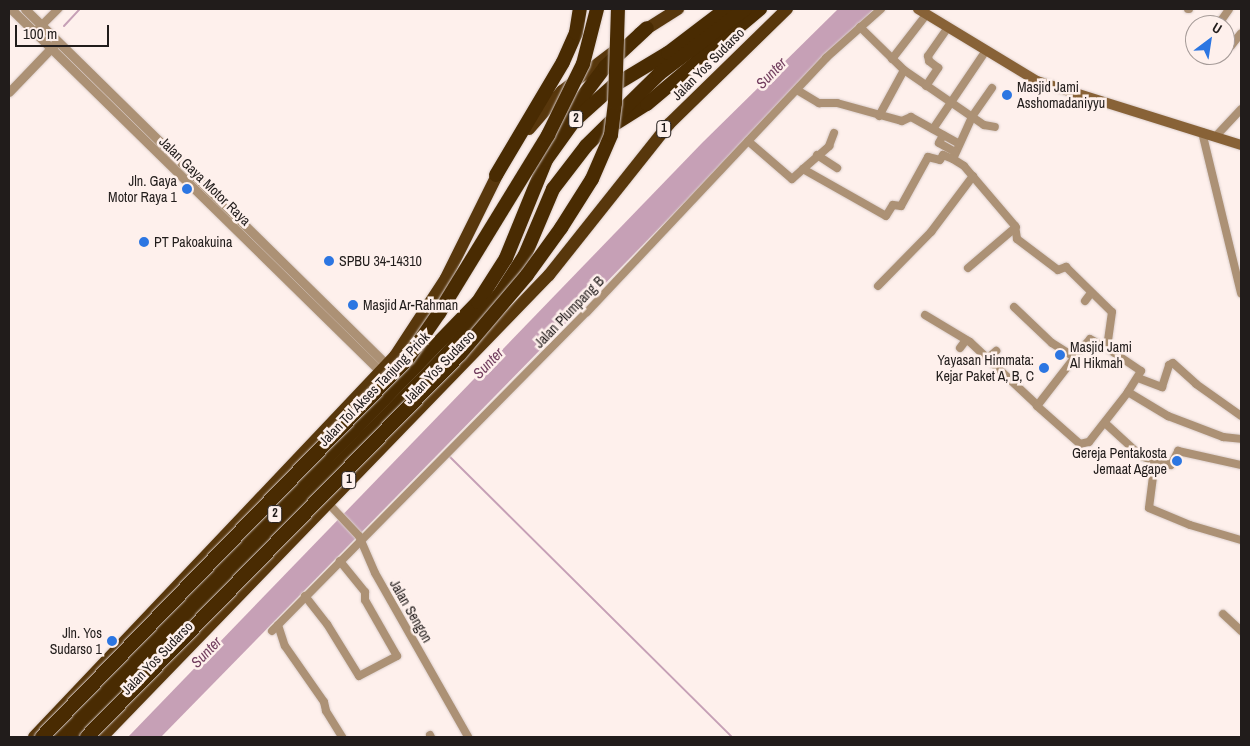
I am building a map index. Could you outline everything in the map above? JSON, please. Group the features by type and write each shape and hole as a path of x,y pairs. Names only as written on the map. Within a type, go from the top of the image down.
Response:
{"highway":[{"path":"34,737 384,369 417,327 443,284 496,175 563,62 576,33 580,9"},
{"path":"42,737 408,358 439,313 552,127 583,64 597,9"},
{"path":"87,737 459,355 555,236 592,179 611,135 615,103 618,9"},
{"path":"496,175 528,129 562,91 647,28 678,9"},
{"name":"Jalan Tol Akses Tanjung Priok","path":"73,737 405,389 492,283 506,258 546,160 574,121 607,91 668,53 726,9"},
{"name":"Jalan Tol Akses Tanjung Priok","path":"57,737 500,294 525,255 553,189 600,132 659,74 745,9"},
{"path":"600,132 647,104 760,9"},
{"name":"Jalan Yos Sudarso","path":"102,737 327,502 549,275 669,124 787,9"},
{"path":"546,160 553,137 575,104 612,60 647,28"}],"main road":[{"path":"925,12 985,52 1037,81 1241,145"}],"street":[{"name":"Jalan Gaya Motor Raya","path":"11,9 39,29 384,369"},
{"name":"Jalan Gaya Motor Raya","path":"25,9 39,29"},
{"path":"39,29 58,9"},
{"name":"Jalan Plumpang B","path":"272,631 304,596 587,312 797,90 860,26 881,9"},
{"path":"892,58 925,12"},
{"path":"860,26 904,70 972,117 995,127"},
{"path":"926,86 938,68 929,62 928,56 948,27"},
{"path":"9,92 55,45"},
{"path":"933,129 949,101 985,52"},
{"path":"879,116 904,70"},
{"path":"954,156 958,143 972,117 992,88"},
{"path":"797,90 819,103 837,103 902,121 911,116 958,143"},
{"path":"1216,136 1241,109"},
{"path":"1202,132 1241,293"},
{"path":"748,141 792,178 829,146 834,133"},
{"path":"943,135 939,143 974,176 1016,227 1017,239 1058,270 1066,267 1112,312 1107,348"},
{"path":"817,155 837,168"},
{"path":"803,169 886,216 893,205 901,206 928,157 936,160 943,155 954,156"},
{"path":"878,286 932,232 974,176"},
{"path":"968,268 1016,227"},
{"path":"1085,301 1091,292"},
{"path":"1014,307 1052,342 1075,357"},
{"path":"927,314 966,340 988,358 1037,405 1080,444 1086,444 1105,423 1138,378 1140,369 1090,339 1037,405"},
{"path":"960,348 966,340"},
{"path":"988,358 996,351"},
{"path":"1138,378 1162,387 1169,365 1173,363 1196,384 1241,416"},
{"path":"1130,389 1168,416 1223,437 1241,439"},
{"path":"1105,423 1141,456 1155,461 1171,465 1178,451 1241,465"},
{"path":"1155,461 1149,508 1190,525 1241,540"},
{"name":"Jalan Sengon","path":"327,502 361,539 375,573 468,737"},
{"path":"304,596 327,624 358,676 397,656 365,600 365,592 340,561"},
{"path":"1223,614 1241,631"},
{"path":"278,624 285,646 324,702 326,711 342,737"}],"shaded area":[{"path":"838,9 874,9 161,737 128,737 702,143"}],"waterway":[{"path":"64,26 80,9"},
{"path":"448,455 732,737"}],"place":[{"name":"Masjid Jami Asshomadaniyyu","path":"1007,95"},
{"name":"Jln. Gaya Motor Raya 1","path":"187,189"},
{"name":"PT Pakoakuina","path":"144,242"},
{"name":"SPBU 34-14310","path":"329,261"},
{"name":"Masjid Ar-Rahman","path":"353,305"},
{"name":"Masjid Jami Al Hikmah","path":"1060,355"},
{"name":"Yayasan Himmata: Kejar Paket A, B, C","path":"1044,368"},
{"name":"Gereja Pentakosta Jemaat Agape","path":"1177,461"},
{"name":"Jln. Yos Sudarso 1","path":"112,641"}],"water label":[{"name":"Sunter","path":"771,73"},
{"name":"Sunter","path":"488,363"},
{"name":"Sunter","path":"206,652"}]}
